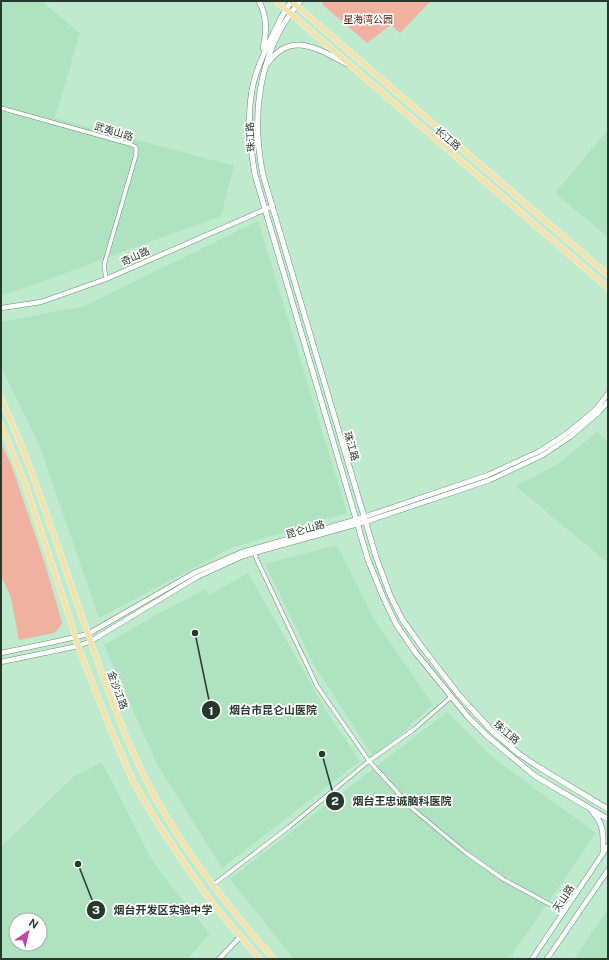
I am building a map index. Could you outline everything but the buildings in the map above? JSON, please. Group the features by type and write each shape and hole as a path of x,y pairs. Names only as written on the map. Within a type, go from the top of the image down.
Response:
{"main road":[{"path":"259,1 264,11 266,24 265,40 254,82 250,124 250,148 254,176 265,209 356,522 368,560 384,600 393,618 415,652 451,697 487,736 513,759 536,776 608,819"},
{"name":"长江路","path":"276,1 608,288"},
{"path":"261,58 288,11 292,1"},
{"name":"长江路","path":"292,1 299,3 608,274"},
{"name":"珠江路","path":"299,3 288,11 269,53 258,104 257,129 259,154 263,175 364,520 390,596 402,619 422,647 459,695 492,731 519,754 608,809"},
{"path":"265,69 272,57 278,52 288,46 298,44 320,50 353,67"},
{"name":"金沙江路","path":"1,398 30,468 126,737 144,775 166,816 213,885 250,932 274,959"},
{"name":"金沙江路","path":"1,424 25,484 78,646 110,728 134,783 157,822 188,869 216,908 260,959"},
{"path":"593,800 608,804"},
{"path":"589,807 600,820 603,829 604,853"}],"street":[{"name":"武夷山路","path":"1,108 130,144 136,147 136,155 104,265 106,279"},
{"name":"奇山路","path":"1,308 41,302 106,279 273,206"},
{"name":"昆仑山路","path":"364,520 488,475 540,451 566,434 595,410 608,394"},
{"name":"昆仑山路","path":"1,653 88,634 194,573 242,552 364,520 490,480 543,455 570,437 608,402"},
{"name":"昆仑山路","path":"1,662 78,646 91,641 197,577 243,556 356,522"},
{"path":"254,548 257,560 318,686 369,761 414,810 466,853 503,879 564,912"},
{"path":"213,885 289,827 369,761 413,730 451,697"},
{"name":"天山路","path":"532,959 608,846"},
{"path":"547,959 608,870"},
{"path":"219,959 240,937"}],"shaded area":[{"path":"1,1 41,1 80,33 55,118 234,166 221,216 8,294 1,294"},
{"path":"608,130 608,237 555,193"},
{"path":"258,221 347,513 231,548 99,618 39,444 1,367 1,322 85,306"},
{"path":"597,432 608,441 608,563 516,486 558,464"},
{"path":"337,545 374,619 433,705 374,758 314,665 265,564"},
{"path":"248,573 328,714 360,761 222,868 157,764 104,645 156,615 206,589 209,595"},
{"path":"447,712 492,757 596,833 509,959 294,959 230,879"},
{"path":"102,762 149,855 161,873 210,934 187,959 1,959 1,847 73,777"},
{"path":"608,909 608,959 574,959"}],"green space":[{"name":"星海湾公园","path":"322,1 431,1 400,33 391,25 367,43 323,5"},
{"path":"1,443 12,467 44,561 62,622 60,627 54,633 19,640 11,598 1,575"}],"place":[{"name":"烟台市昆仑山医院","path":"195,633"},
{"name":"烟台王忠诚脑科医院","path":"322,754"},
{"name":"烟台开发区实验中学","path":"78,864"}]}
